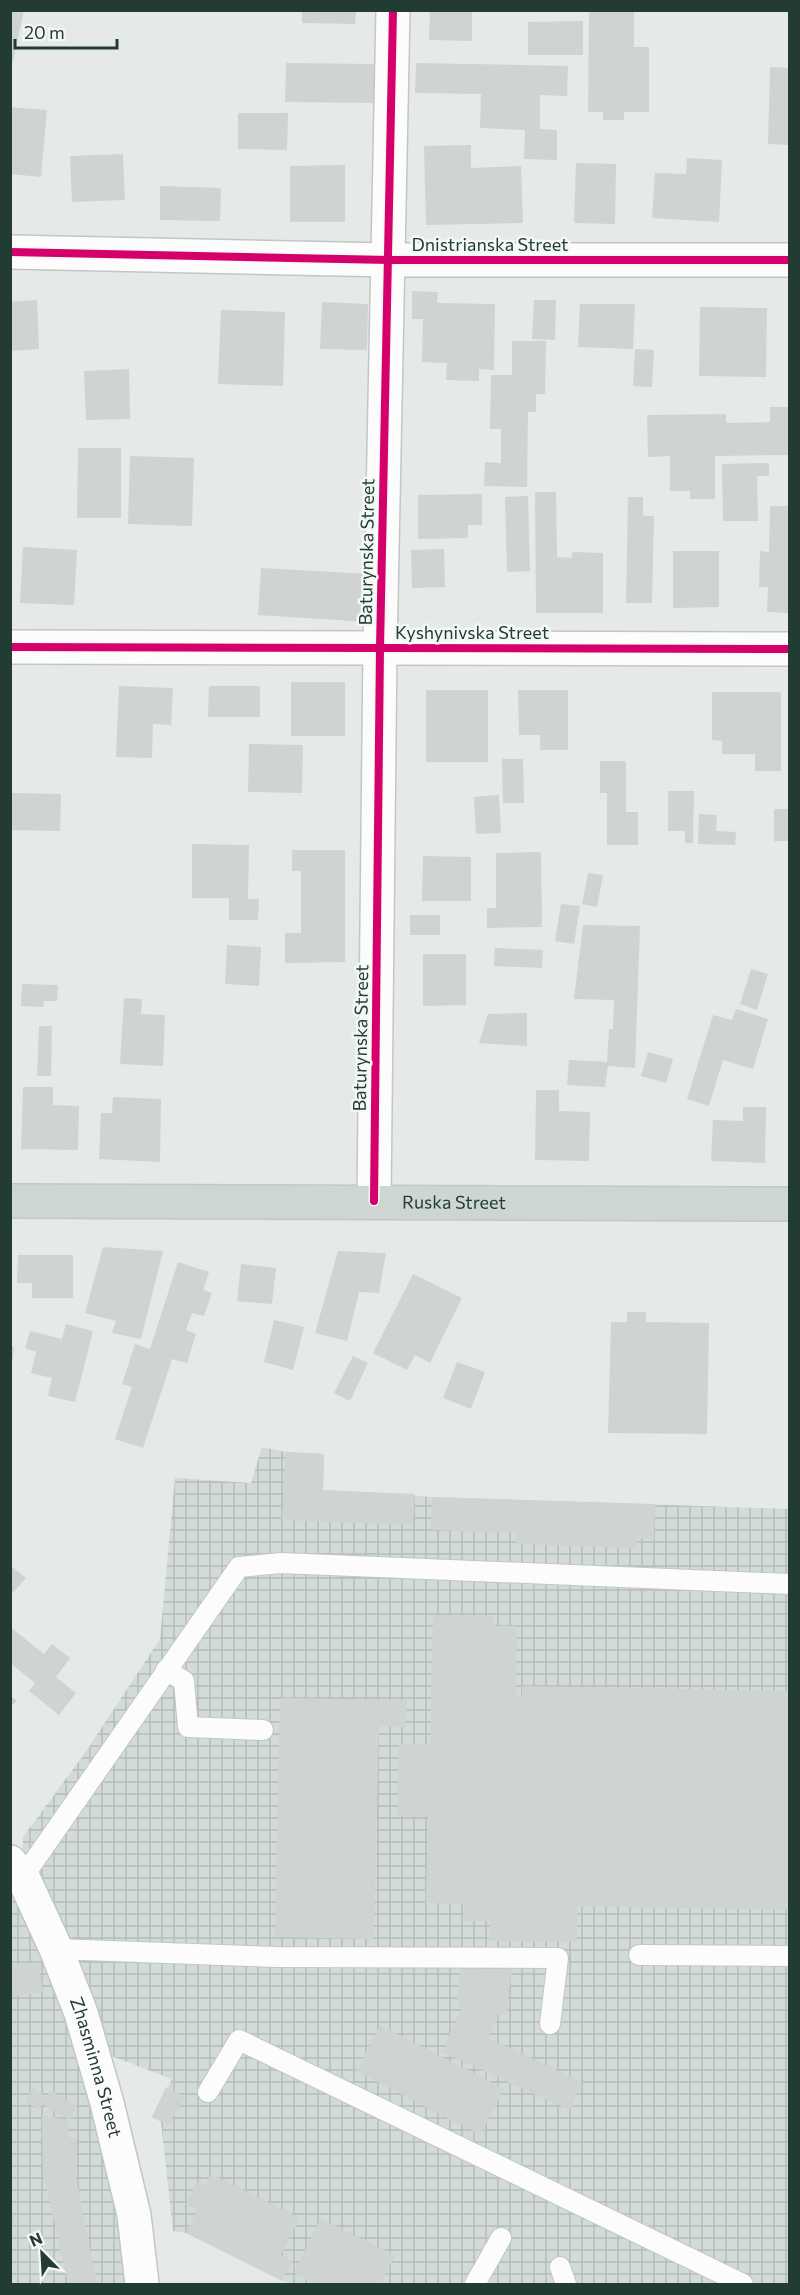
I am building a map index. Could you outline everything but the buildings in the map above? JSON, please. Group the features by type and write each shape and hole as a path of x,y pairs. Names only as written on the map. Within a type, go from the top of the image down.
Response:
{"main road":[{"name":"Ruska Street","path":"10,1201 789,1204"}],"street":[{"name":"Baturynska Street","path":"374,1201 380,648 393,10"},
{"name":"Dnistrianska Street","path":"10,252 389,260 789,260"},
{"name":"Kyshynivska Street","path":"10,647 789,649"},
{"name":"Zhasminna Street","path":"17,1869 56,1949 81,2013 107,2103 134,2215 142,2284"}],"lane":[{"path":"17,1869 166,1670 239,1567 281,1563 789,1584"},
{"path":"166,1670 184,1681 188,1727 262,1730"},
{"path":"56,1949 278,1957 558,1958 550,2024"},
{"path":"639,1955 789,1956"},
{"path":"208,2092 239,2040 743,2284"},
{"path":"475,2284 501,2238"}],"shaded area":[{"path":"262,1447 286,1452 324,1454 323,1490 432,1497 789,1509 789,2284 290,2284 186,2233 173,2231 161,2122 152,2117 172,2079 90,2048 140,2284 11,2284 10,1864 22,1877 23,1837 85,1753 160,1639 175,1478 251,1483"}],"cycle path":[{"path":"374,1201 380,648 393,10"},
{"path":"10,252 389,260 790,260"},
{"path":"10,647 790,649"}]}
